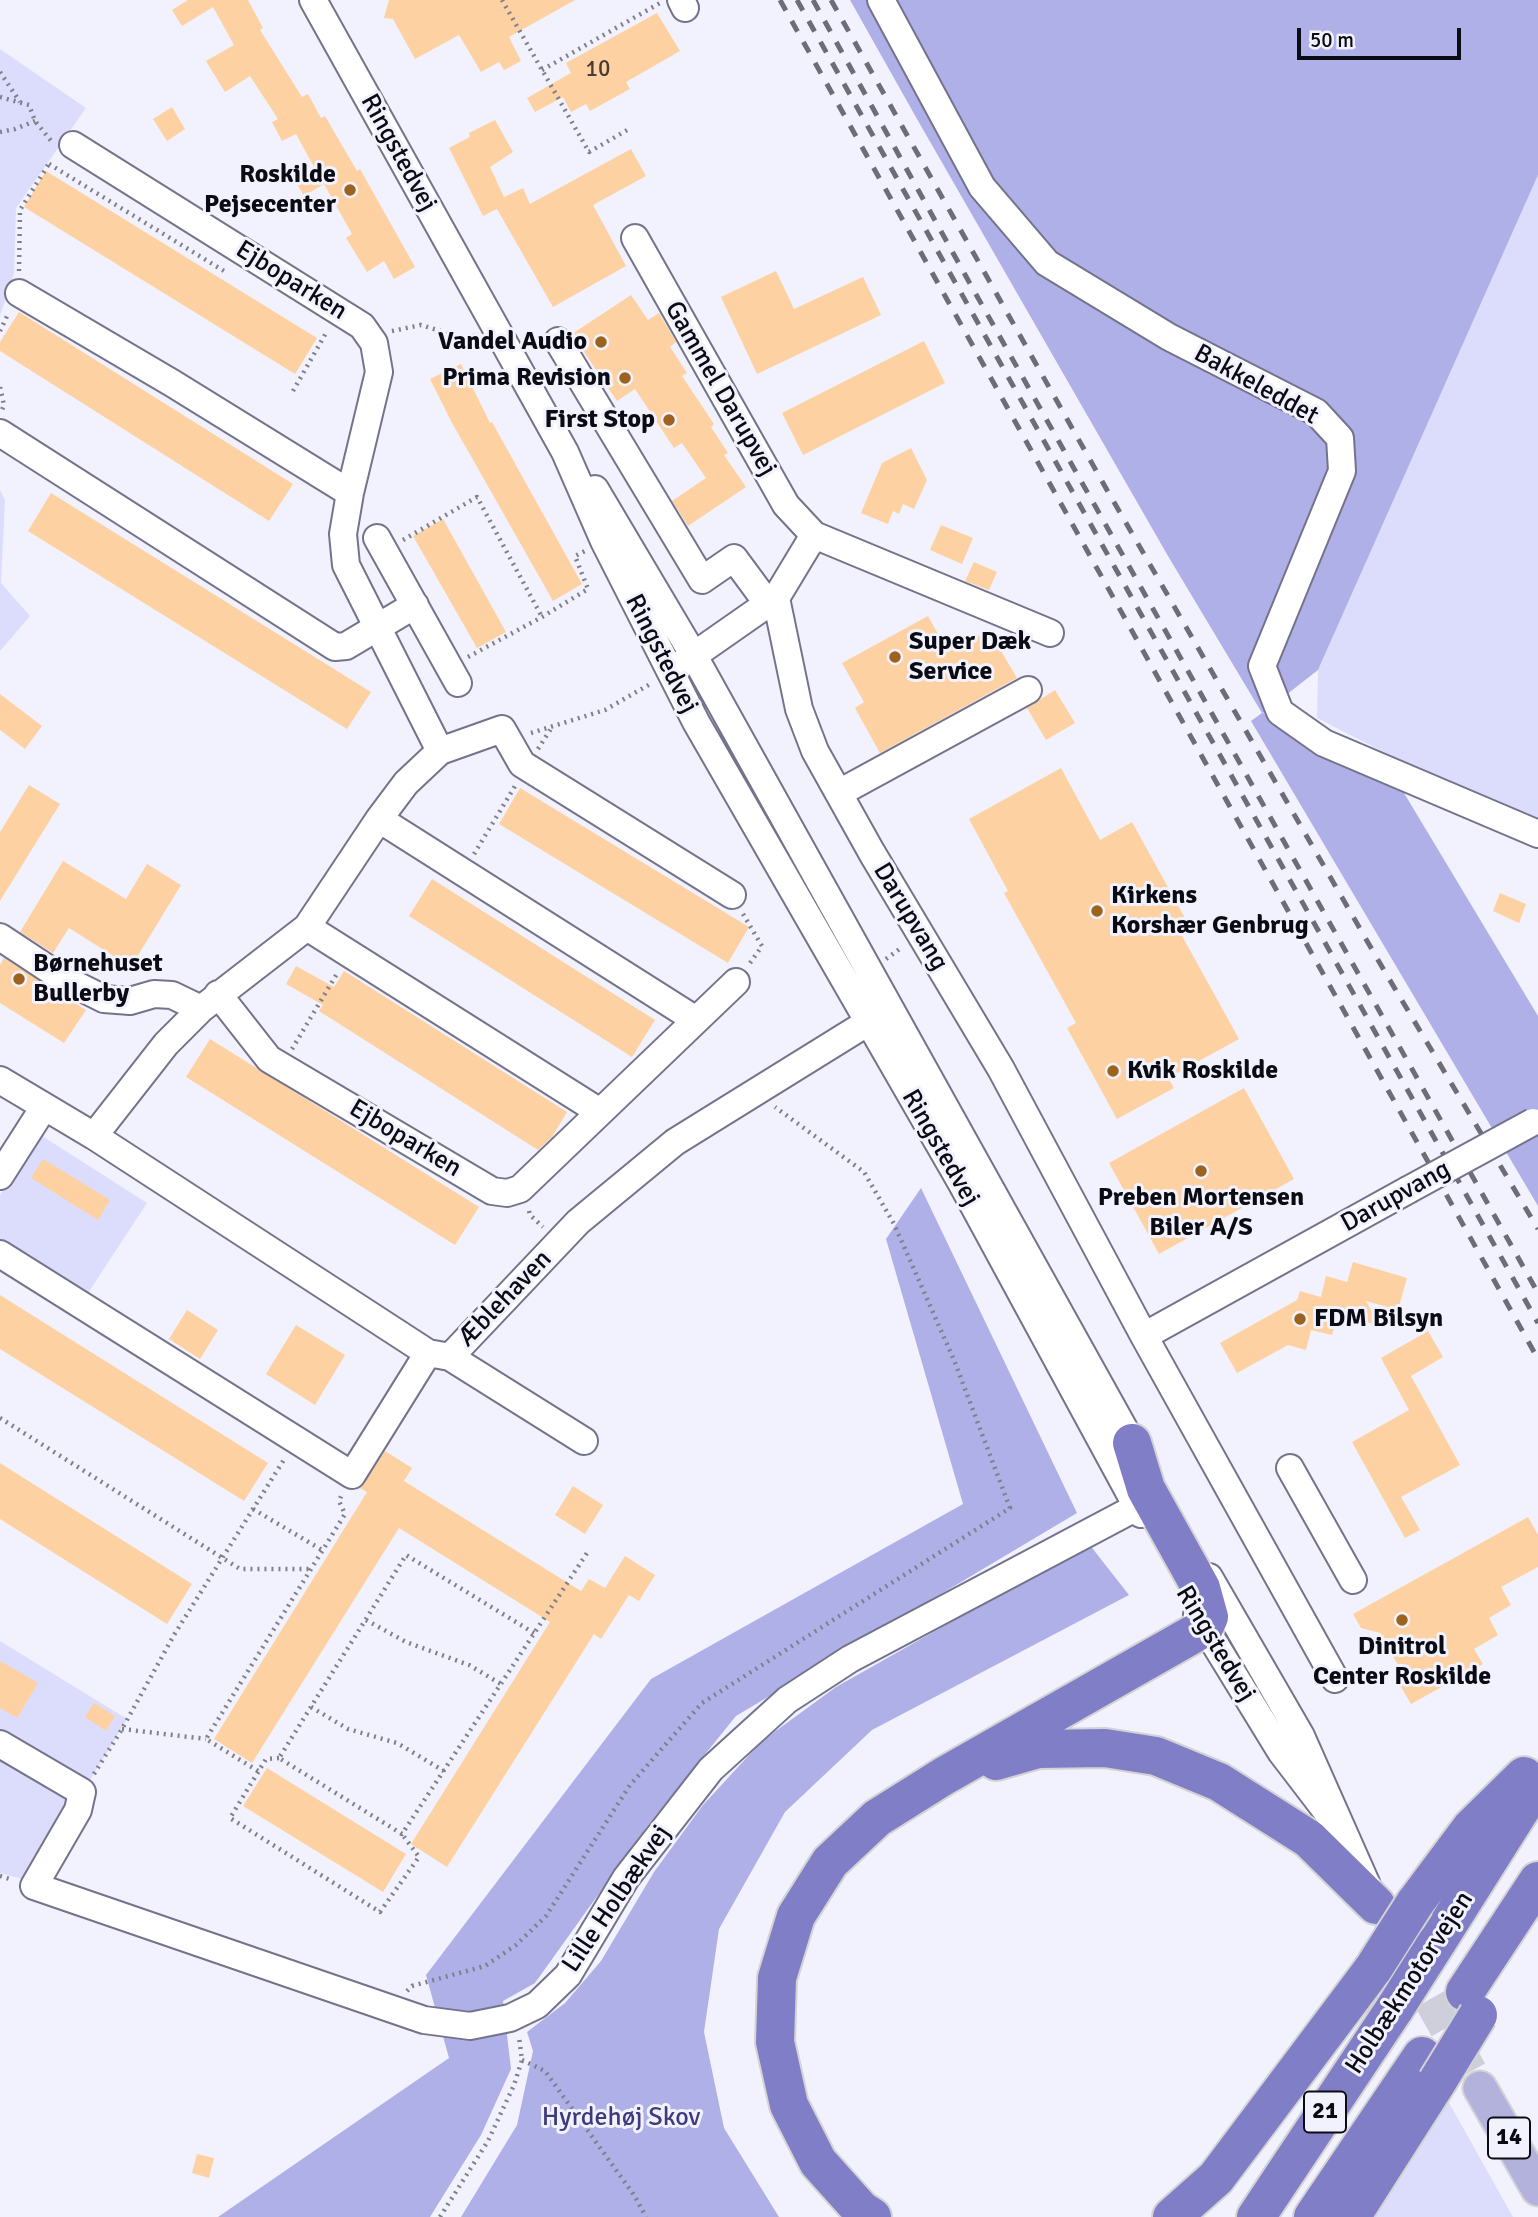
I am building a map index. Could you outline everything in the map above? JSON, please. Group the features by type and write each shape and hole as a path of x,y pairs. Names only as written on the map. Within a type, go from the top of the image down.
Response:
{"highway":[{"path":"872,2217 861,2210 818,2162 789,2105 775,2042 777,1978 796,1916 830,1862 877,1818 944,1776 1204,1628 1209,1617 1201,1588 1146,1489 1132,1443"},
{"path":"944,1776 1038,1749 1105,1748 1156,1756 1219,1782 1309,1839 1376,1905"},
{"path":"1172,2217 1216,2178 1373,1969 1415,1903 1471,1828 1538,1763"},
{"name":"Holbækmotorvejen","path":"1256,2217 1395,2008 1538,1782"},
{"name":"Holbækmotorvejen","path":"1313,2217 1429,2069 1471,2003 1538,1881"},
{"path":"1471,2003 1538,1921"},
{"path":"1351,2217 1429,2069"}],"main road":[{"name":"14","path":"1480,2088 1538,2189"}],"street":[{"name":"Ringstedvej","path":"313,0 565,452 604,541 670,672 879,1016 1132,1443 1301,1736 1376,1905"},
{"name":"Bakkeleddet","path":"881,0 982,187 1047,263 1169,337 1315,412 1340,438 1342,471 1262,666 1280,712 1324,743 1538,834"},
{"name":"Ejboparken","path":"65,147 362,326 374,343 379,372 350,492 343,534 346,565 440,751"},
{"name":"Gammel Darupvej","path":"635,238 786,505 814,535 1050,633"},
{"path":"19,293 350,492"},
{"path":"558,341 702,580 734,558 772,601"},
{"path":"0,433 335,647 346,646 415,605"},
{"name":"Ringstedvej","path":"565,452 602,498 694,656 869,973 879,1016 962,1184 1204,1628 1281,1752 1340,1829"},
{"path":"670,672 772,601 814,535"},
{"path":"381,544 454,675"},
{"name":"Darupvang","path":"772,601 799,709 815,751 1001,1069 1144,1336 1335,1679"},
{"path":"839,793 1028,690"},
{"path":"94,1136 166,1044 210,1001 307,926 379,819 407,783 440,751 502,729 511,748 526,767 732,895"},
{"path":"379,819 696,1020"},
{"path":"307,926 600,1112"},
{"name":"Ejboparken","path":"0,937 62,978 103,999 130,1001 154,994 210,1001 270,1059 281,1066 492,1191 514,1192 523,1187"},
{"path":"523,1187 736,982"},
{"name":"Æblehaven","path":"0,1080 94,1136 439,1355 578,1223 675,1142 879,1016"},
{"path":"0,1177 44,1107"},
{"name":"Darupvang","path":"1144,1336 1536,1121"},
{"path":"0,1255 352,1475 439,1355 584,1441"},
{"path":"1290,1468 1353,1580"},
{"name":"Lille Holbækvej","path":"82,1792 78,1810 34,1886 424,2020 470,2026 510,2018 537,2005 568,1975 626,1878 710,1769 787,1700 850,1659 1137,1507"},
{"path":"0,1744 82,1792"}],"path":[{"path":"502,0 589,152 629,129"},
{"path":"542,70 677,3"},
{"path":"0,72 21,102"},
{"path":"0,97 29,105 35,121 65,147 20,210 19,293 0,331"},
{"path":"0,132 35,121"},
{"path":"369,336 421,325 463,338 496,330"},
{"path":"293,391 326,333"},
{"path":"0,387 4,405 0,414"},
{"path":"381,544 477,497 542,617"},
{"path":"454,675 588,589 575,556 604,541"},
{"path":"507,739 605,710 670,672"},
{"path":"463,872 552,727"},
{"path":"732,895 762,946 736,982"},
{"path":"869,973 920,933"},
{"path":"281,1066 350,954"},
{"path":"387,2007 412,1986 485,1966 516,1945 546,1916 630,1785 702,1703 1010,1508 943,1335 894,1224 864,1172 755,1092"},
{"path":"523,1187 530,1215 559,1242"},
{"path":"0,1418 240,1569 311,1569"},
{"path":"82,1792 122,1729 174,1635 297,1440"},
{"path":"206,1740 345,1514 339,1501 352,1475"},
{"path":"253,1509 323,1550"},
{"path":"402,1834 587,1553"},
{"path":"279,1758 406,1555 534,1633"},
{"path":"366,1620 406,1642 469,1665 501,1684"},
{"path":"311,1707 348,1729 397,1743 444,1771"},
{"path":"122,1729 206,1740 258,1771"},
{"path":"279,1758 402,1834 419,1857 380,1912 230,1818 258,1771 267,1759 279,1758"},
{"path":"440,2217 488,2141 514,2085 522,2060 520,2039 510,2018"},
{"path":"522,2060 545,2071 634,2195 646,2217"}],"shaded area":[{"path":"0,49 86,108 16,208 14,274 0,316"},
{"path":"1538,175 1538,824 1456,789 1317,718 1318,670"},
{"path":"0,490 5,500 1,583 30,616 0,651"},
{"path":"39,1134 147,1203 86,1296 0,1240 0,1195"},
{"path":"0,1641 127,1719 29,1881 0,1873"},
{"path":"1448,2101 1513,2217 1375,2217"}],"green space":[{"path":"850,0 1538,0 1538,175 1318,670 1263,713 1311,748 1401,788 1538,1016 1538,1206 1251,721 1262,713 1168,556"},
{"path":"921,1188 1077,1513 736,1716 648,1825 535,1983 503,2001 511,2069 481,2135 430,2217 218,2217 449,2058 426,1975 651,1679 963,1504 886,1239"},
{"name":"Hyrdehøj Skov","path":"1089,1544 1129,1595 872,1730 785,1812 719,1929 704,2032 724,2128 779,2217 461,2217 517,2125 533,2051 527,2032 565,2003 601,1961 654,1872 703,1805 762,1741 836,1687"}],"building":[{"path":"188,0 248,0 263,28 260,30 302,97 308,94 321,118 325,116 357,171 360,169 415,267 394,279 384,261 367,272 346,238 352,234 324,184 304,196 295,180 315,169 296,134 282,141 272,122 278,119 250,76 225,92 206,61 234,45 213,7 182,26 172,10"},
{"path":"389,0 575,0 509,37 521,61 504,70 499,62 481,72 459,35 415,59 393,19 384,18"},
{"path":"657,13 680,51 626,82 630,89 590,111 586,104 571,112 563,97 535,112 527,98 571,73 566,63"},
{"path":"172,107 185,129 167,141 153,119"},
{"path":"495,120 513,152 490,167 504,197 523,188 530,204 631,149 646,176 593,205 626,266 553,307 497,209 483,216 449,148 470,137 469,133"},
{"path":"46,171 317,338 295,374 24,207"},
{"path":"776,271 794,309 863,277 881,315 757,374 721,297"},
{"path":"631,295 648,320 659,313 676,342 670,347 687,373 682,376 714,424 711,427 728,453 724,455 746,487 688,526 672,501 706,478 682,443 674,448 635,389 617,401 572,334"},
{"path":"19,312 293,484 269,521 0,351 0,342"},
{"path":"924,341 945,383 803,455 782,413"},
{"path":"461,364 490,423 492,422 582,584 553,601 430,379"},
{"path":"911,448 927,480 914,509 903,504 899,514 893,511 888,524 861,513 882,463"},
{"path":"51,493 371,692 347,729 28,531"},
{"path":"443,519 506,632 477,648 413,536"},
{"path":"941,525 973,538 962,564 930,550"},
{"path":"974,562 997,572 989,590 965,581"},
{"path":"928,616 948,652 977,635 997,644 1017,678 880,753 855,708 864,702 842,663"},
{"path":"1055,690 1075,723 1046,740 1027,708"},
{"path":"0,694 42,726 25,749 0,730"},
{"path":"1061,768 1100,840 1132,822 1191,929 1181,934 1239,1039 1168,1078 1174,1088 1117,1119 1067,1028 1076,1023 1004,893 1008,891 969,819"},
{"path":"29,785 60,804 0,901 0,832"},
{"path":"520,788 749,927 728,963 499,824"},
{"path":"63,861 126,899 147,864 181,885 131,967 69,928 53,953 20,932"},
{"path":"432,879 655,1020 632,1057 409,916"},
{"path":"1500,893 1526,904 1519,923 1493,911"},
{"name":"Børnehuset Bullerby","path":"4,958 86,1010 64,1043 0,1003 0,965"},
{"path":"296,966 334,987 344,971 567,1112 552,1137 538,1150 319,1011 323,1005 286,984"},
{"path":"210,1039 479,1207 455,1245 186,1077"},
{"name":"Preben Mortensen Biler A/S","path":"1244,1088 1294,1179 1159,1254 1109,1163"},
{"path":"43,1159 110,1200 98,1220 31,1178"},
{"name":"FDM Bilsyn","path":"1353,1262 1407,1278 1398,1310 1366,1301 1380,1326 1338,1314 1332,1335 1311,1330 1306,1350 1288,1345 1237,1373 1220,1343 1297,1300 1300,1291 1321,1297 1326,1276 1347,1282"},
{"path":"0,1295 268,1463 244,1501 0,1349"},
{"path":"187,1310 218,1330 200,1359 169,1339"},
{"path":"296,1325 345,1355 315,1405 266,1374"},
{"path":"1428,1331 1443,1357 1411,1376 1460,1465 1401,1497 1420,1530 1405,1538 1352,1442 1409,1410 1381,1358"},
{"path":"385,1451 412,1468 404,1481 581,1591 589,1579 605,1588 625,1556 655,1575 639,1601 629,1595 601,1639 594,1634 447,1867 411,1844 550,1622 399,1528 252,1763 214,1739 367,1492 360,1488"},
{"path":"0,1463 192,1584 167,1624 0,1519"},
{"path":"573,1486 603,1505 585,1534 555,1515"},
{"path":"1528,1517 1538,1535 1538,1567 1501,1587 1511,1605 1489,1618 1498,1635 1474,1649 1483,1664 1411,1704 1400,1685 1407,1681 1380,1633 1361,1628 1353,1614"},
{"path":"0,1661 38,1683 17,1718 0,1708"},
{"path":"94,1703 115,1716 106,1731 85,1717"},
{"path":"267,1768 406,1854 383,1892 243,1806"},
{"path":"197,2154 214,2158 209,2178 192,2173"}],"tunnel":[{"path":"1405,1956 1480,2088"}],"railway":[{"path":"780,0 1538,1359"},
{"path":"797,0 1538,1323"},
{"path":"813,0 1538,1293"},
{"path":"831,0 1107,490 1385,972 1538,1229"}],"place":[{"name":"Roskilde Pejsecenter","path":"350,190"},
{"name":"Vandel Audio","path":"601,342"},
{"name":"Prima Revision","path":"625,378"},
{"name":"First Stop","path":"669,420"},
{"name":"Super Dæk Service","path":"895,657"},
{"name":"Kirkens Korshær Genbrug","path":"1097,911"},
{"name":"Børnehuset Bullerby","path":"19,979"},
{"name":"Kvik Roskilde","path":"1113,1071"},
{"name":"Preben Mortensen Biler A/S","path":"1201,1171"},
{"name":"FDM Bilsyn","path":"1300,1319"},
{"name":"Dinitrol Center Roskilde","path":"1402,1620"}]}
